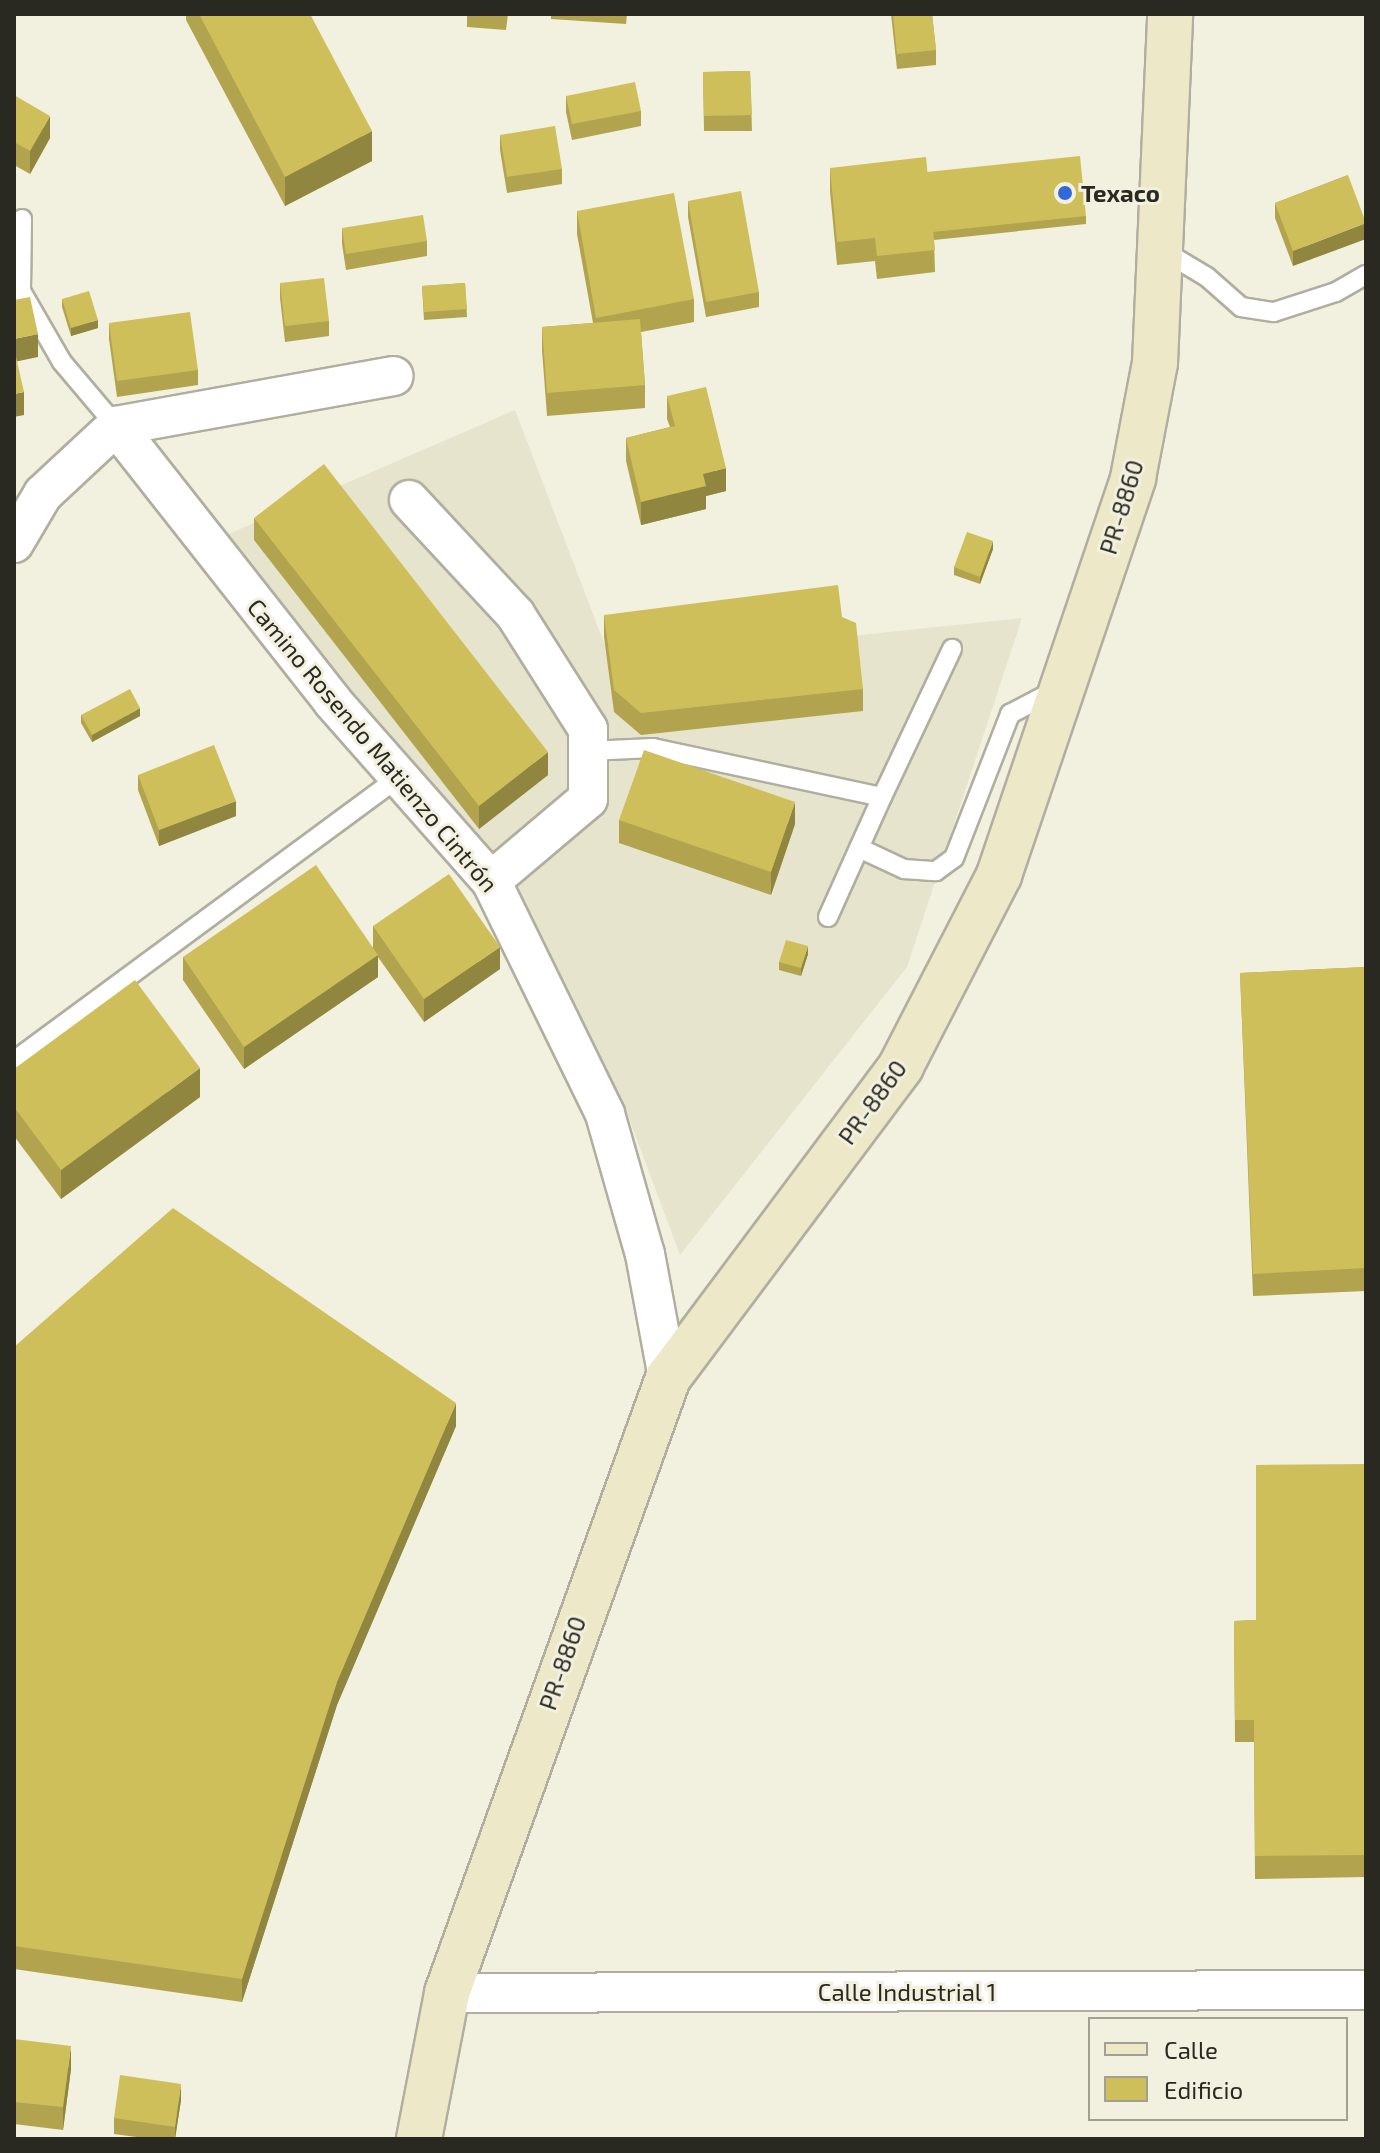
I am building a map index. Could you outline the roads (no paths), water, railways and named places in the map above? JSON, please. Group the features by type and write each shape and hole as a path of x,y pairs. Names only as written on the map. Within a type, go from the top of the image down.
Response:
{"street":[{"name":"PR-8860","path":"419,2139 447,1993 668,1378 901,1066 999,875 1133,478 1155,363 1170,14"},
{"path":"14,543 43,494 116,426 394,376"},
{"name":"Camino Rosendo Matienzo Cintrón","path":"116,426 398,778 491,881 605,1114 645,1254 668,1378"},
{"path":"409,500 515,614 588,729 588,799 491,881"},
{"name":"Calle Industrial 1","path":"447,1993 1366,1990"}],"lane":[{"path":"22,219 21,291 62,362 116,426"},
{"path":"1160,249 1207,277 1241,307 1263,310 1336,292 1366,275"},
{"path":"828,917 952,649"},
{"path":"859,848 904,869 936,871 954,858 1010,714 1063,686"},
{"path":"588,751 653,748 882,797"},
{"path":"14,1061 398,778"}],"place":[{"name":"Texaco","path":"1065,193"}]}
